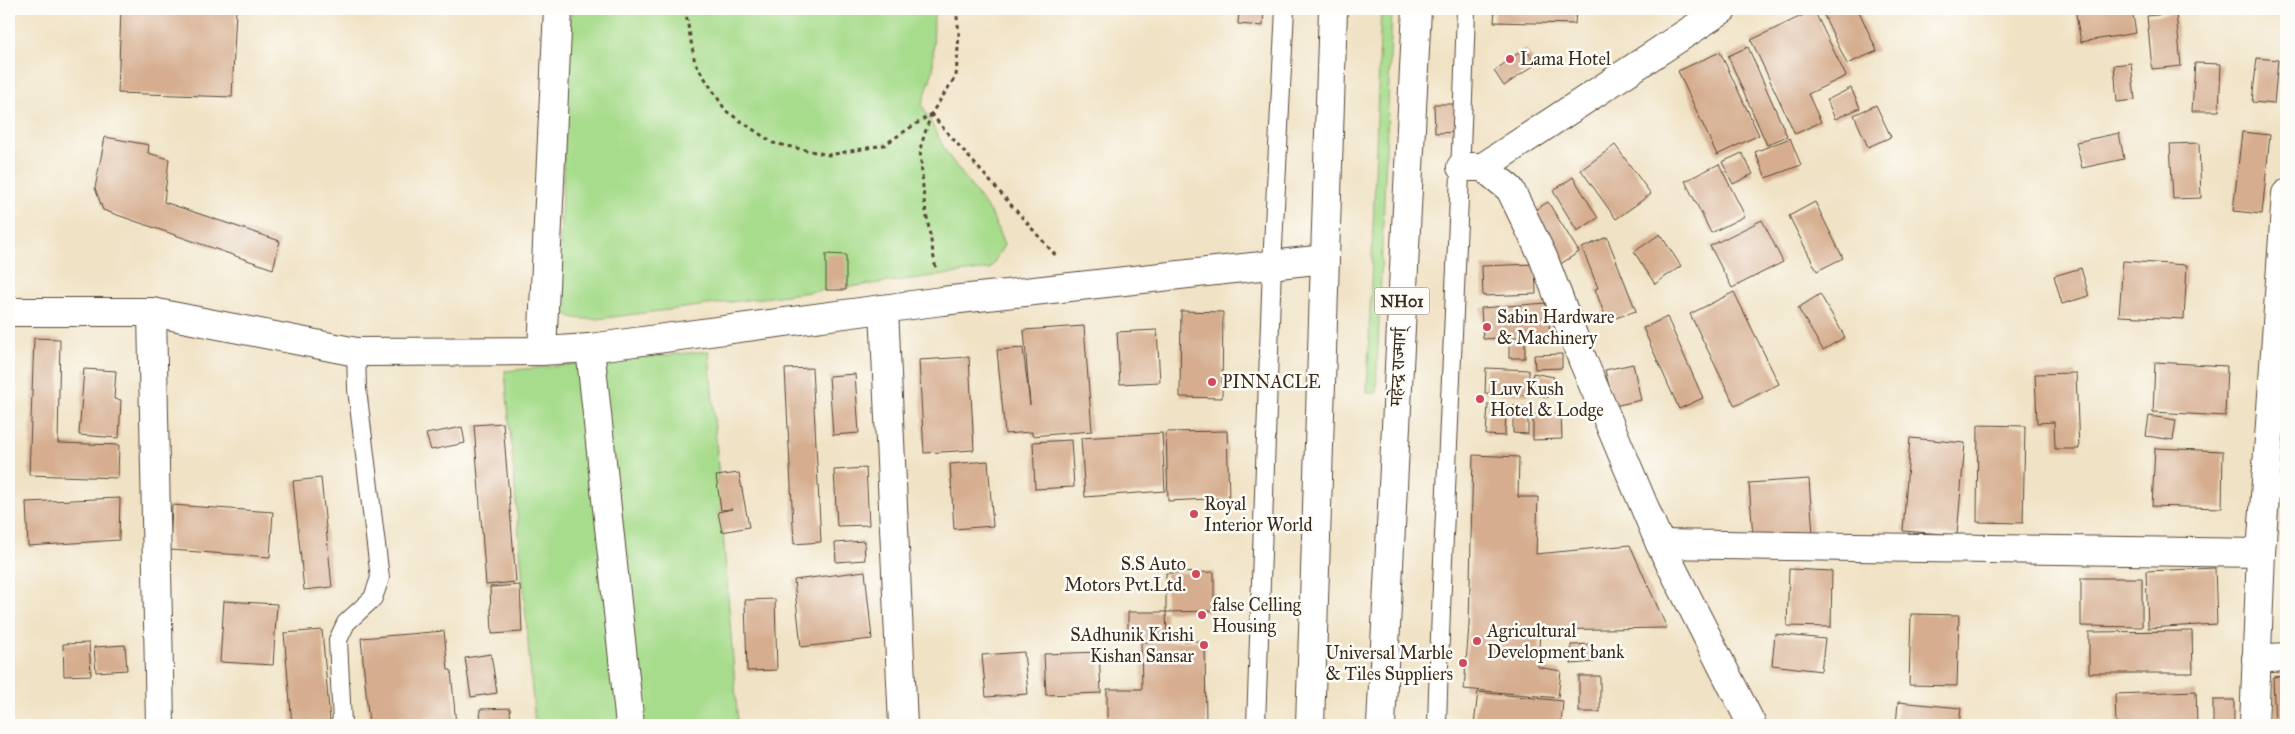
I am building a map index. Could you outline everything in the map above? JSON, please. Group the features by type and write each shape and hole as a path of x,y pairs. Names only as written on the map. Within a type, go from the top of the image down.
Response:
{"main road":[{"path":"542,352 558,9"},
{"path":"1310,725 1333,9"},
{"name":"महेन्द्र राज्मार्ग्","path":"1381,725 1417,9"},
{"path":"1724,9 1472,167 1510,189 1543,257 1583,360 1660,544 1752,725"},
{"path":"2254,725 2261,553 2284,260 2286,194"},
{"path":"9,312 152,312 356,352 542,352 590,348 942,301 1325,259"},
{"path":"884,309 903,725"},
{"path":"152,312 160,725"},
{"path":"590,348 630,725"},
{"path":"1660,544 2261,553"},
{"path":"2256,659 2286,657"}],"lane":[{"path":"1256,725 1272,265 1285,9"},
{"path":"1437,725 1444,508 1472,167 1466,9"},
{"path":"339,725 342,723 338,640 346,623 374,598 380,578 357,389 356,352"}],"path":[{"path":"685,9 695,64 726,111 773,143 829,155 884,145 931,114"},
{"path":"942,301 924,200 920,149 931,114 956,76 959,33 956,9"},
{"path":"931,114 1083,287"}],"green space":[{"path":"571,9 934,9 933,70 922,105 946,152 992,215 1004,245 990,269 597,319 577,318 568,315 557,299"},
{"path":"1381,9 1392,9 1376,393 1367,393"},
{"path":"709,351 738,725 535,725 505,371"}],"building":[{"path":"121,9 236,9 232,97 118,93"},
{"path":"1239,9 1264,9 1263,26 1238,24"},
{"path":"1495,9 1576,9 1575,24 1494,22"},
{"path":"1826,9 1858,9 1877,51 1847,64 1822,11"},
{"path":"2075,9 2132,9 2136,33 2081,42"},
{"path":"1814,10 1846,76 1808,94 1821,122 1795,134 1751,40"},
{"path":"2176,13 2181,66 2152,69 2147,16"},
{"path":"1748,47 1787,136 1767,145 1728,56"},
{"path":"1525,48 1536,64 1504,86 1494,71"},
{"path":"1720,52 1759,135 1717,155 1678,71"},
{"path":"2257,58 2278,60 2274,104 2252,102"},
{"path":"2131,63 2135,100 2117,102 2114,65"},
{"path":"2195,63 2221,64 2219,111 2192,111"},
{"path":"1851,88 1860,108 1835,119 1827,100"},
{"path":"1434,104 1459,104 1460,132 1435,133"},
{"path":"1876,105 1891,137 1868,147 1854,115"},
{"path":"2242,132 2270,135 2262,214 2233,211"},
{"path":"2119,133 2124,159 2082,168 2076,142"},
{"path":"105,137 149,145 148,153 169,159 164,202 280,241 273,269 103,210 95,188"},
{"path":"1790,138 1801,165 1766,178 1755,152"},
{"path":"2199,143 2201,198 2173,199 2170,144"},
{"path":"1615,145 1651,194 1616,219 1581,170"},
{"path":"1742,153 1753,174 1733,184 1722,162"},
{"path":"1719,164 1745,216 1711,233 1685,181"},
{"path":"1573,177 1598,218 1577,231 1553,191"},
{"path":"1548,202 1579,252 1559,265 1527,215"},
{"path":"1815,202 1843,258 1817,271 1789,216"},
{"path":"1762,220 1783,262 1732,288 1710,246"},
{"path":"1660,234 1681,266 1655,284 1634,252"},
{"path":"1607,237 1636,311 1607,321 1595,289 1598,288 1582,248"},
{"path":"826,254 846,255 846,290 826,290"},
{"path":"2123,261 2187,265 2184,319 2119,316"},
{"path":"1535,264 1536,294 1483,296 1482,266"},
{"path":"2081,268 2089,296 2062,304 2054,276"},
{"path":"1734,292 1779,384 1735,406 1690,314"},
{"path":"1820,294 1845,337 1823,350 1798,308"},
{"path":"1547,303 1550,335 1483,339 1481,308"},
{"path":"1181,311 1223,312 1222,398 1180,397"},
{"path":"1667,317 1703,398 1679,409 1643,328"},
{"path":"1084,326 1092,431 1032,436 1032,432 1005,434 997,350 1023,348 1030,405 1024,330"},
{"path":"1157,330 1160,382 1120,384 1117,332"},
{"path":"34,338 60,339 58,443 119,445 118,478 29,475"},
{"path":"1509,342 1525,342 1525,358 1509,358"},
{"path":"1562,354 1562,368 1535,369 1534,355"},
{"path":"969,357 974,450 924,453 919,360"},
{"path":"2155,362 2227,366 2225,416 2153,412"},
{"path":"1633,364 1641,400 1614,406 1605,370"},
{"path":"812,368 821,542 794,544 785,369"},
{"path":"1486,368 1529,370 1528,395 1485,393"},
{"path":"84,369 116,371 114,399 121,400 119,438 79,435"},
{"path":"1533,373 1554,377 1549,397 1529,393"},
{"path":"2076,373 2079,449 2055,449 2054,422 2037,423 2035,374"},
{"path":"855,374 859,433 833,435 829,376"},
{"path":"1488,404 1506,404 1505,436 1486,435"},
{"path":"1513,406 1528,407 1528,434 1513,433"},
{"path":"2286,408 2286,441 2285,441 2281,409"},
{"path":"1561,413 1562,439 1533,440 1533,415"},
{"path":"2149,416 2176,420 2173,440 2146,436"},
{"path":"503,423 516,582 486,585 474,425"},
{"path":"1978,425 2025,426 2023,523 1977,522"},
{"path":"462,427 465,443 431,450 426,434"},
{"path":"1227,431 1229,498 1168,501 1166,432"},
{"path":"1162,433 1165,491 1085,497 1081,438"},
{"path":"1910,438 1965,443 1957,535 1903,531"},
{"path":"1071,440 1074,487 1035,489 1033,442"},
{"path":"2155,448 2223,451 2222,508 2152,506"},
{"path":"1473,455 1519,457 1518,497 1538,497 1536,554 1630,545 1667,628 1540,630 1538,667 1561,671 1558,698 1464,689 1469,625"},
{"path":"988,461 993,526 954,529 950,464"},
{"path":"866,468 869,525 837,526 834,470"},
{"path":"739,473 749,527 722,532 718,512 732,509 721,510 716,476"},
{"path":"321,478 332,587 304,590 293,481"},
{"path":"1809,479 1813,534 1753,537 1749,483"},
{"path":"120,498 119,540 28,546 26,502"},
{"path":"172,505 273,512 270,557 170,550"},
{"path":"864,541 865,560 836,562 835,543"},
{"path":"2215,568 2217,624 2148,628 2146,571"},
{"path":"1789,569 1832,571 1831,627 1787,626"},
{"path":"865,571 872,639 801,647 794,580"},
{"path":"1214,572 1214,611 1166,612 1166,573"},
{"path":"2081,578 2142,578 2142,627 2081,626"},
{"path":"520,585 522,632 492,634 490,587"},
{"path":"775,599 777,670 747,671 745,600"},
{"path":"224,601 277,604 273,665 220,662"},
{"path":"1128,612 1166,612 1167,638 1128,639"},
{"path":"1911,614 1959,615 1957,686 1909,685"},
{"path":"322,630 330,721 292,725 284,633"},
{"path":"444,631 448,670 451,670 456,725 369,725 361,638"},
{"path":"2192,631 2193,673 2089,673 2089,632"},
{"path":"1775,634 1825,639 1821,671 1772,665"},
{"path":"1205,641 1206,725 1107,725 1107,689 1142,689 1141,642"},
{"path":"89,643 91,675 64,676 63,644"},
{"path":"1593,644 1594,662 1571,664 1571,645"},
{"path":"125,645 127,670 96,672 94,647"},
{"path":"1024,652 1028,694 986,697 982,655"},
{"path":"1099,652 1101,693 1046,695 1044,654"},
{"path":"491,654 497,693 471,697 465,658"},
{"path":"1579,676 1600,676 1600,712 1579,712"},
{"path":"2286,676 2286,725 2275,725 2273,677"},
{"path":"2196,691 2197,725 2116,725 2115,694"},
{"path":"1478,692 1563,701 1561,725 1474,725"},
{"path":"2213,700 2234,700 2234,725 2213,725"},
{"path":"1898,702 1961,708 1959,725 1896,725"},
{"path":"510,708 511,725 481,725 480,709"}],"place":[{"name":"Lama Hotel","path":"1510,59"},
{"name":"Sabin Hardware & Machinery","path":"1487,327"},
{"name":"PINNACLE","path":"1212,382"},
{"name":"Luv Kush Hotel & Lodge","path":"1480,399"},
{"name":"Royal Interior World","path":"1194,514"},
{"name":"S.S Auto Motors Pvt.Ltd.","path":"1196,574"},
{"name":"false Celling Housing","path":"1202,615"},
{"name":"Agricultural Development bank","path":"1477,641"},
{"name":"SAdhunik Krishi Kishan Sansar","path":"1204,645"},
{"name":"Universal Marble & Tiles Suppliers","path":"1463,663"}]}
